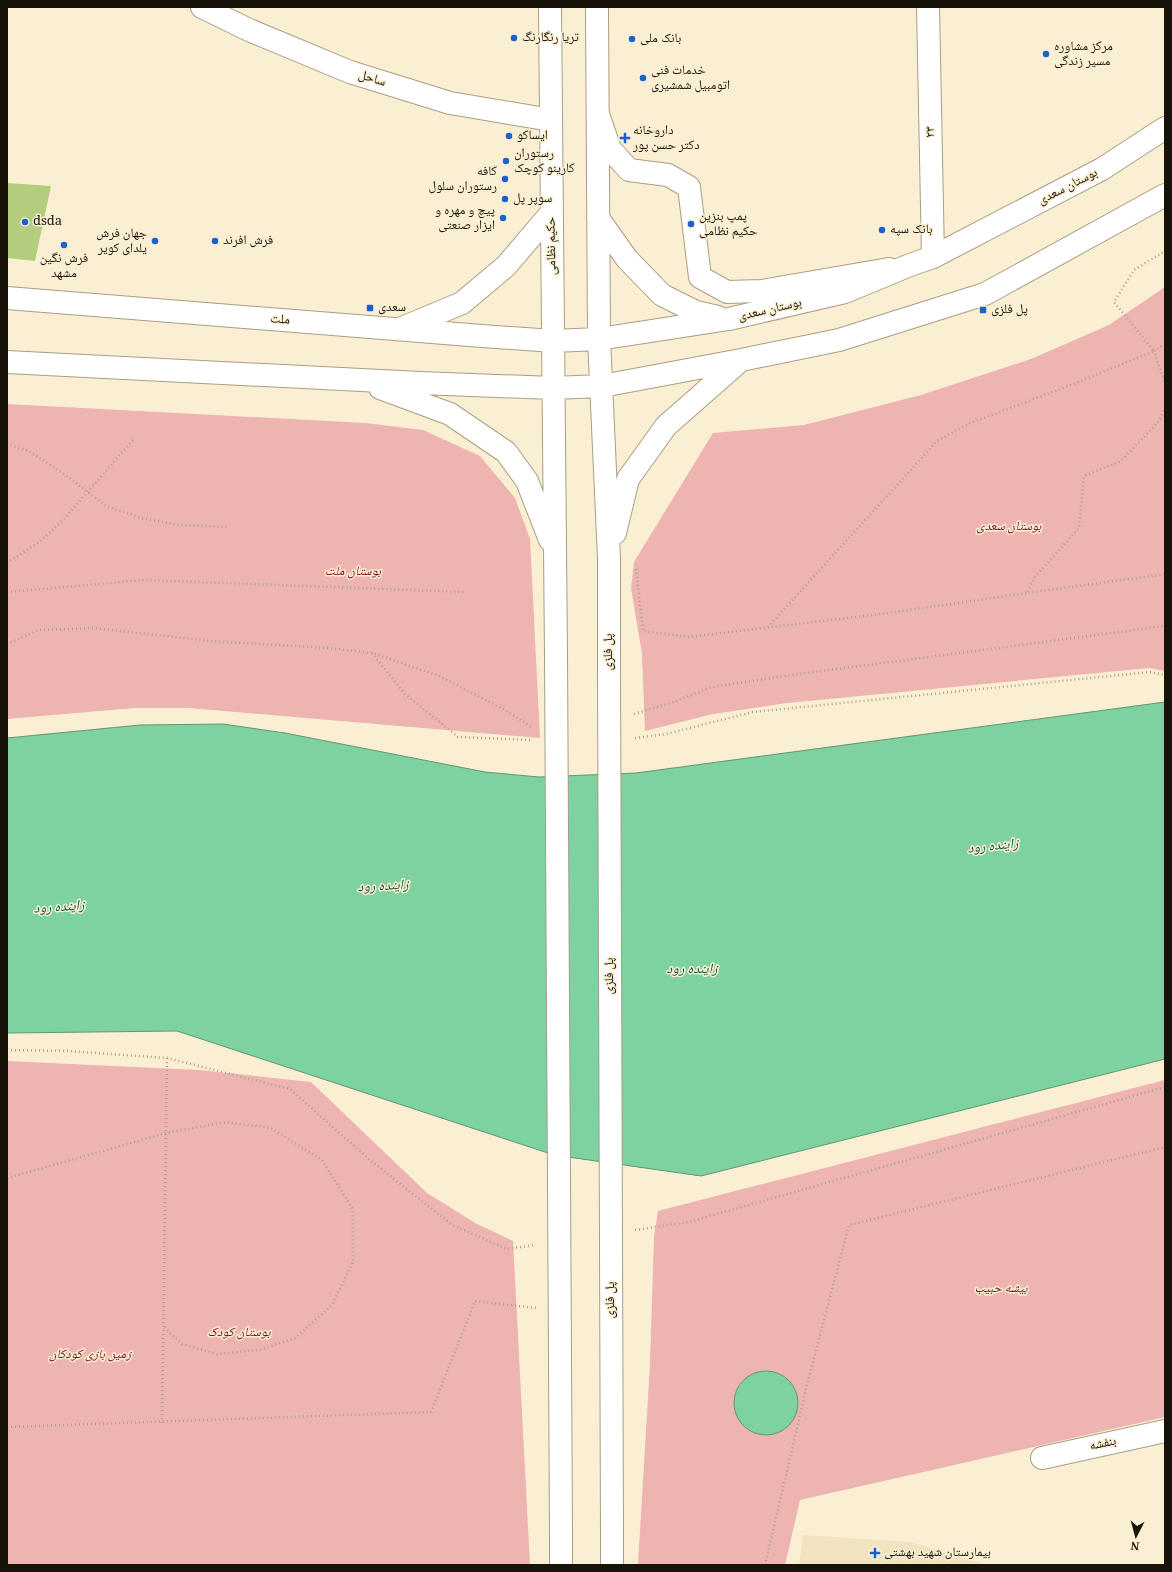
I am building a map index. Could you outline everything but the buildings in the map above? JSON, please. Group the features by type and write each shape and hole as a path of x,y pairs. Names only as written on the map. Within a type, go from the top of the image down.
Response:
{"main road":[{"name":"ساحل","path":"202,7 249,30 357,74 450,103 552,120"},
{"name":"حکیم نظامی","path":"550,7 553,388"},
{"path":"597,7 599,339"},
{"name":"۲۳","path":"928,7 933,257"},
{"path":"598,114 610,149 628,170 668,175 689,187 700,277 727,292 762,291 910,265"},
{"name":"بوستان سعدی","path":"553,341 599,339 729,320 845,292 933,257 1102,169 1165,128"},
{"path":"7,362 553,388 602,386 839,340 985,294 1165,195"},
{"path":"400,329 462,302 506,266 552,212"},
{"path":"598,218 627,259 662,294 696,312 729,320"},
{"name":"ملت","path":"7,298 553,341"},
{"name":"پل فلزی","path":"599,339 609,558 612,1565"},
{"path":"609,558 628,479 666,426 741,360"},
{"path":"360,380 450,414 506,452 527,481 555,553"},
{"path":"553,388 561,1565"},
{"name":"بنفشه","path":"1042,1458 1165,1431"}],"path":[{"path":"1165,250 1134,270 1114,302 1154,351 1165,384"},
{"path":"768,627 937,441 968,424 1076,383 1154,351 1165,344"},
{"path":"1027,594 1035,577 1079,528 1084,476 1121,461 1159,421 1165,407"},
{"path":"7,563 38,544 64,519 133,440"},
{"path":"7,444 29,451 64,474 106,506 141,518 179,525 229,527"},
{"path":"643,631 688,637 888,613 1165,574"},
{"path":"7,592 144,580 465,592"},
{"path":"632,715 674,702 712,687 791,675 1165,626"},
{"path":"7,644 40,630 94,628 210,641 328,648 372,653 437,675 505,710 531,727"},
{"path":"372,653 405,694 458,737 536,740"},
{"path":"628,739 666,734 753,712 1150,672 1165,675"},
{"path":"7,1050 68,1051 167,1058 290,1089 369,1159 452,1225 508,1249 539,1244"},
{"path":"162,1423 167,1058"},
{"path":"633,1230 689,1222 1165,1087"},
{"path":"7,1178 166,1134 226,1122 271,1128 322,1160 353,1209 352,1262 332,1305 295,1338 259,1350 217,1354 182,1344 164,1326"},
{"path":"765,1565 807,1385 849,1225 1165,1147"},
{"path":"7,1428 431,1412 475,1301 560,1310"}],"shaded area":[{"name":"بیمارستان شهید بهشتی","path":"803,1535 910,1542 989,1565 799,1565"}],"green space":[{"name":"بوستان سعدی","path":"1165,287 1165,671 1149,668 787,703 713,714 645,731 642,654 631,588 634,562 713,433 804,425 921,395 1031,359 1109,325"},
{"name":"بوستان ملت","path":"7,404 365,423 423,430 480,456 515,498 530,539 540,738 189,708 134,708 7,719"},
{"name":"بوستان کودک","path":"7,1061 199,1070 311,1082 427,1193 477,1224 513,1241 530,1565 7,1565"},
{"name":"بیشه حبیب","path":"1165,1080 1165,1417 800,1500 785,1565 638,1565 650,1364 654,1237 658,1211"}],"water":[{"name":"زاینده رود","path":"1165,702 1165,1059 701,1176 554,1155 177,1031 7,1033 7,738 140,725 223,724 285,733 485,772 539,777 636,773"},
{"path":"760,1371 772,1371 789,1380 796,1391 798,1403 796,1415 789,1426 772,1435 760,1435 748,1430 739,1421 734,1409 734,1397 739,1385 748,1376"}],"place":[{"name":"تریا رنگارنگ","path":"514,38"},
{"name":"بانک ملی","path":"632,39"},
{"name":"مرکز مشاوره مسیر زندگی","path":"1046,54"},
{"name":"خدمات فنی اتومبیل شمشیری","path":"643,78"},
{"name":"ایساکو","path":"509,136"},
{"name":"داروخانه دکتر حسن پور","path":"625,138"},
{"name":"رستوران کارینو کوچک","path":"506,161"},
{"name":"کافه رستوران سلول","path":"505,179"},
{"name":"سوپر پل","path":"505,199"},
{"name":"پیچ و مهره و ایزار صنعتی","path":"503,218"},
{"name":"dsda","path":"25,222"},
{"name":"پمپ بنزین حکیم نظامی","path":"691,224"},
{"name":"بانک سپه","path":"882,230"},
{"name":"جهان فرش یلدای کویر","path":"155,241"},
{"name":"فرش افرند","path":"215,241"},
{"name":"فرش نگین مشهد","path":"64,245"},
{"name":"سعدی","path":"370,308"},
{"name":"پل فلزی","path":"983,310"},
{"name":"بیمارستان شهید بهشتی","path":"875,1553"}],"park label":[{"name":"زمین بازی کودکان","path":"90,1355"}]}
